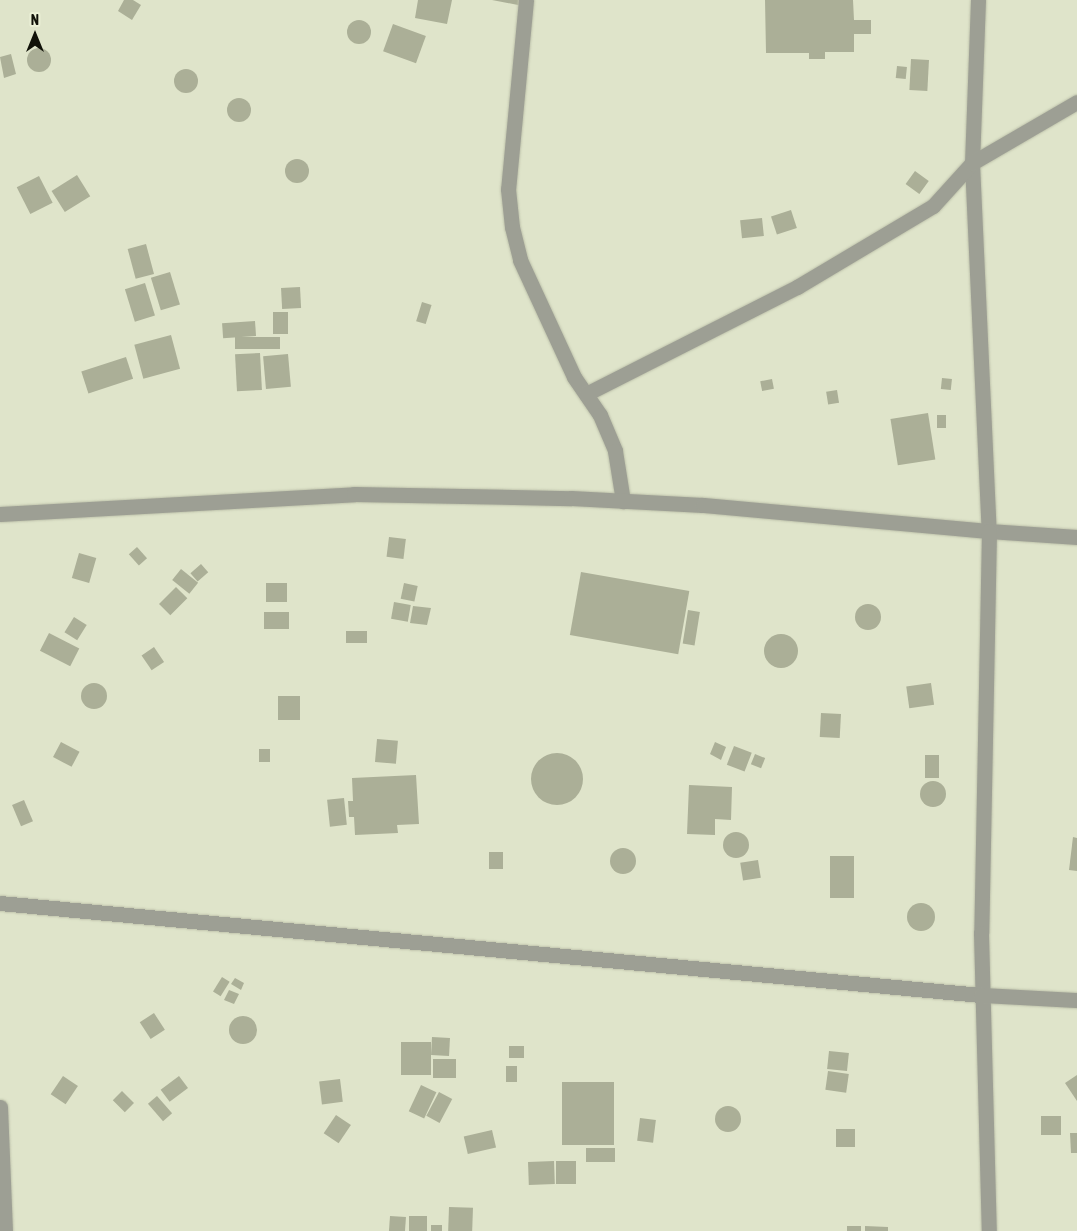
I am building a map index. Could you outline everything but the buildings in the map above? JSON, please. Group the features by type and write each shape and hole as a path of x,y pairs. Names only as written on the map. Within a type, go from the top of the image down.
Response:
{"street":[{"path":"526,0 508,189 512,226 520,260 574,377 600,416 615,451 623,501"},
{"path":"978,0 972,163 989,531 982,995 989,1231"},
{"path":"586,394 797,287 933,206 972,163 1077,102"},
{"path":"0,514 354,494 623,501 702,505 989,531 1077,537"},
{"path":"0,903 982,995 1077,1000"},
{"path":"0,1107 5,1231"}]}
